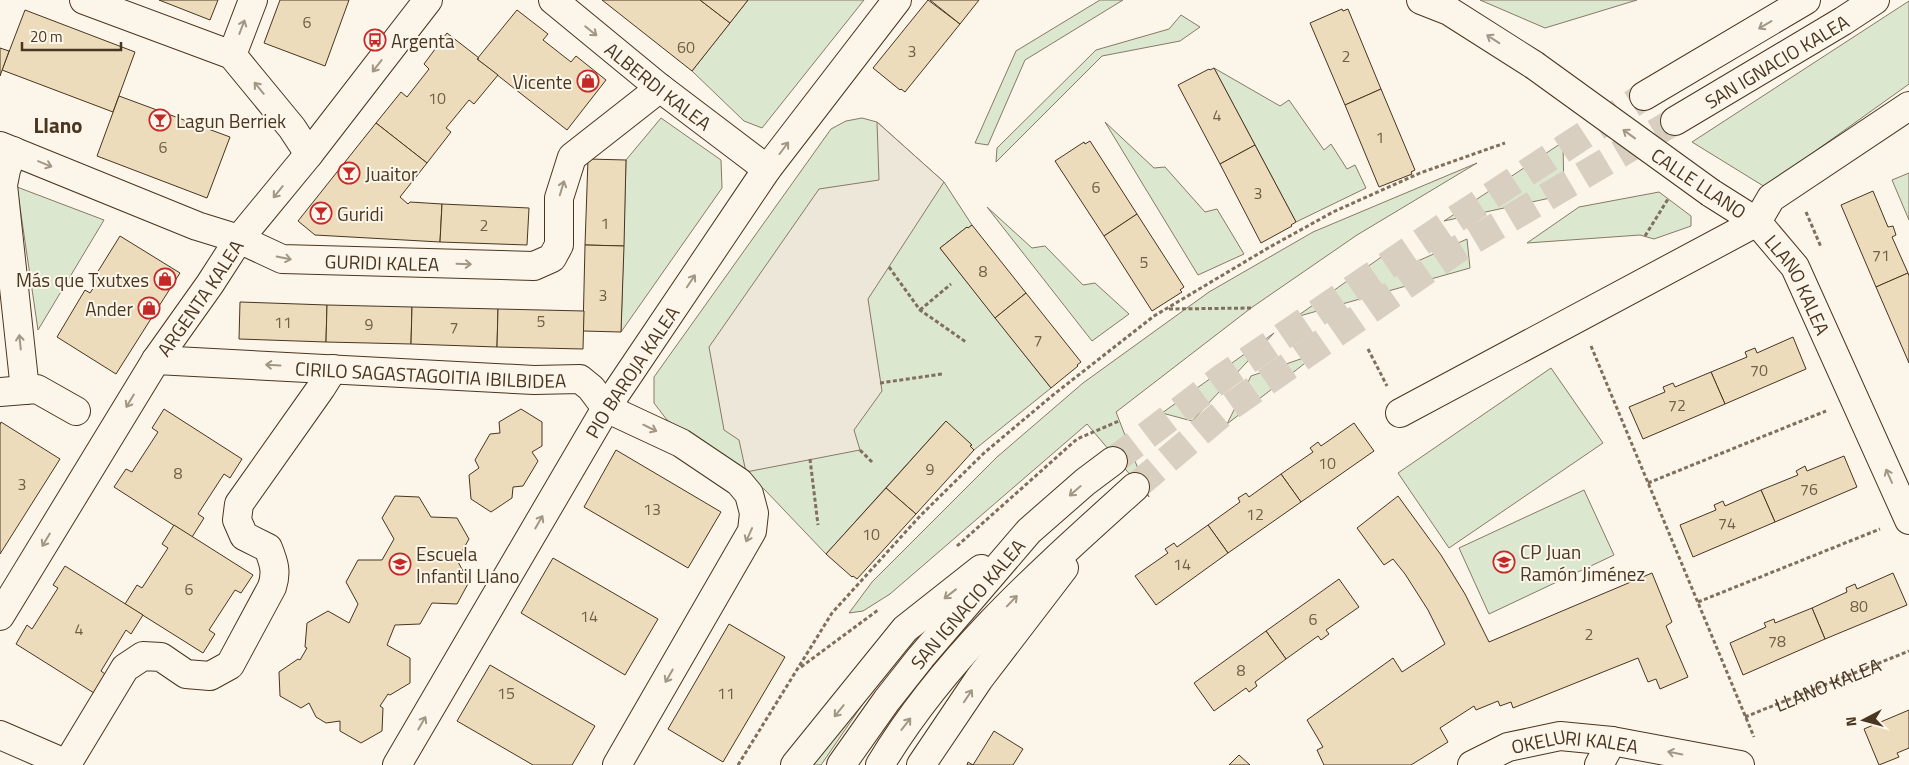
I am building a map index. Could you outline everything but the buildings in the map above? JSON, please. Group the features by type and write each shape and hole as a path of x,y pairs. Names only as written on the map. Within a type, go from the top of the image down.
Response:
{"street":[{"path":"84,0 232,54 292,128 309,154"},
{"path":"232,54 253,0"},
{"name":"ARGENTA KALEA","path":"4,600 156,360 210,284 239,239 309,154 428,0"},
{"name":"ALBERDI KALEA","path":"553,0 660,88 767,169"},
{"name":"PIO BAROJA KALEA","path":"397,765 606,408 767,169 897,0"},
{"name":"CALLE LLANO","path":"1421,0 1449,11 1534,65 1711,193 1757,222 1771,198 1909,106"},
{"name":"SAN IGNACIO KALEA","path":"1644,96 1806,0"},
{"name":"SAN IGNACIO KALEA","path":"1675,121 1875,0"},
{"name":"GURIDI KALEA","path":"13,391 3,185 7,148 197,226 239,239 282,259 534,266 552,258 559,245 559,198 572,157 660,88"},
{"name":"LLANO KALEA","path":"1400,413 1757,222 1795,267 1909,519"},
{"path":"197,226 212,258 210,284"},
{"name":"CIRILO SAGASTAGOITIA IBILBIDEA","path":"156,360 534,380 580,379 591,388 606,408 681,443 739,482 749,494 754,513 752,531 618,765"},
{"path":"0,735 67,764 125,668 143,656 162,657 186,674 210,676 230,665 272,587 275,576 275,566 268,548 244,536 238,520 239,504 333,369"},
{"path":"13,391 38,389 76,411"},
{"name":"SAN IGNACIO KALEA","path":"841,765 887,700 921,657 1029,531 1085,482 1113,461"},
{"name":"SAN IGNACIO KALEA","path":"880,765 904,726 939,681 978,636 1038,574 1135,487"},
{"path":"921,765 979,679 1108,511"},
{"path":"795,765 905,629 1029,531"},
{"name":"OKELURI KALEA","path":"1472,765 1508,747 1560,736 1612,741 1740,765"},
{"path":"1599,765 1612,741"}],"path":[{"path":"738,765 832,613 920,516 984,453 1052,395 1154,316 1332,212 1420,173 1506,143"},
{"path":"1645,236 1683,173"},
{"path":"889,267 920,310 966,342"},
{"path":"920,310 951,284"},
{"path":"1167,309 1251,308"},
{"path":"1579,318 1755,741"},
{"path":"1368,349 1400,413"},
{"path":"880,383 942,374"},
{"path":"1648,483 1854,399"},
{"path":"955,547 1078,439 1119,421"},
{"path":"860,450 873,463"},
{"path":"810,460 818,525"},
{"path":"1698,602 1909,519"},
{"path":"798,668 880,608"},
{"name":"LLANO KALEA","path":"1746,717 1909,651"}],"green space":[{"path":"748,0 864,0 762,128 744,121 692,71"},
{"path":"1100,0 1123,0 1025,60 988,145 975,143 1016,51"},
{"path":"1480,0 1637,0 1545,28"},
{"path":"1909,1 1909,84 1765,187 1692,142"},
{"path":"1181,15 1200,27 1180,41 1102,56 996,162 997,148 1096,50 1169,29"},
{"path":"1214,68 1280,106 1289,100 1324,150 1331,144 1347,169 1355,165 1366,188 1296,222"},
{"path":"661,118 721,160 722,188 621,332 626,160"},
{"path":"862,118 877,122 944,182 972,225 940,248 1051,388 974,450 970,446 972,445 945,422 826,554 764,489 667,420 654,403 654,377 831,129 846,121"},
{"path":"1105,122 1154,168 1165,167 1205,212 1217,209 1244,254 1198,275"},
{"path":"1563,142 1564,195 1444,221"},
{"path":"1477,163 1357,235 1251,308 1116,412 1149,497 1087,424 890,594 863,611 849,613 872,582 997,457 1083,383 1209,292 1313,232"},
{"path":"1909,173 1909,220 1892,180"},
{"path":"17,187 104,220 38,330"},
{"path":"1659,192 1691,216 1691,226 1654,239 1640,235 1527,243 1579,207"},
{"path":"987,207 1032,248 1045,246 1083,285 1095,283 1129,314 1092,341"},
{"path":"1467,239 1470,268 1296,317 1397,246 1409,265"},
{"path":"1274,333 1192,421 1162,413"},
{"path":"1318,353 1227,424 1251,376"},
{"path":"1551,368 1603,443 1449,548 1398,473"},
{"path":"1584,490 1614,555 1489,614 1459,548"},
{"path":"884,673 821,765 809,765"}],"shaded area":[{"path":"877,122 944,182 868,299 882,391 854,430 860,450 746,472 739,440 724,430 709,347 819,189 879,180"}],"tunnel":[{"path":"1113,461 1223,377 1445,226 1644,96"},
{"path":"1135,487 1231,406 1455,251 1675,121"}],"place":[{"name":"Argenta","path":"375,40"},
{"name":"Vicente","path":"588,81"},
{"name":"Lagun Berriek","path":"160,120"},
{"name":"Juaitor","path":"349,173"},
{"name":"Guridi","path":"321,213"},
{"name":"Más que Txutxes","path":"165,279"},
{"name":"Ander","path":"149,308"},
{"name":"CP Juan Ramón Jiménez","path":"1504,562"},
{"name":"Escuela Infantil Llano","path":"400,564"}],"district":[{"name":"Llano","path":"58,125"}]}
